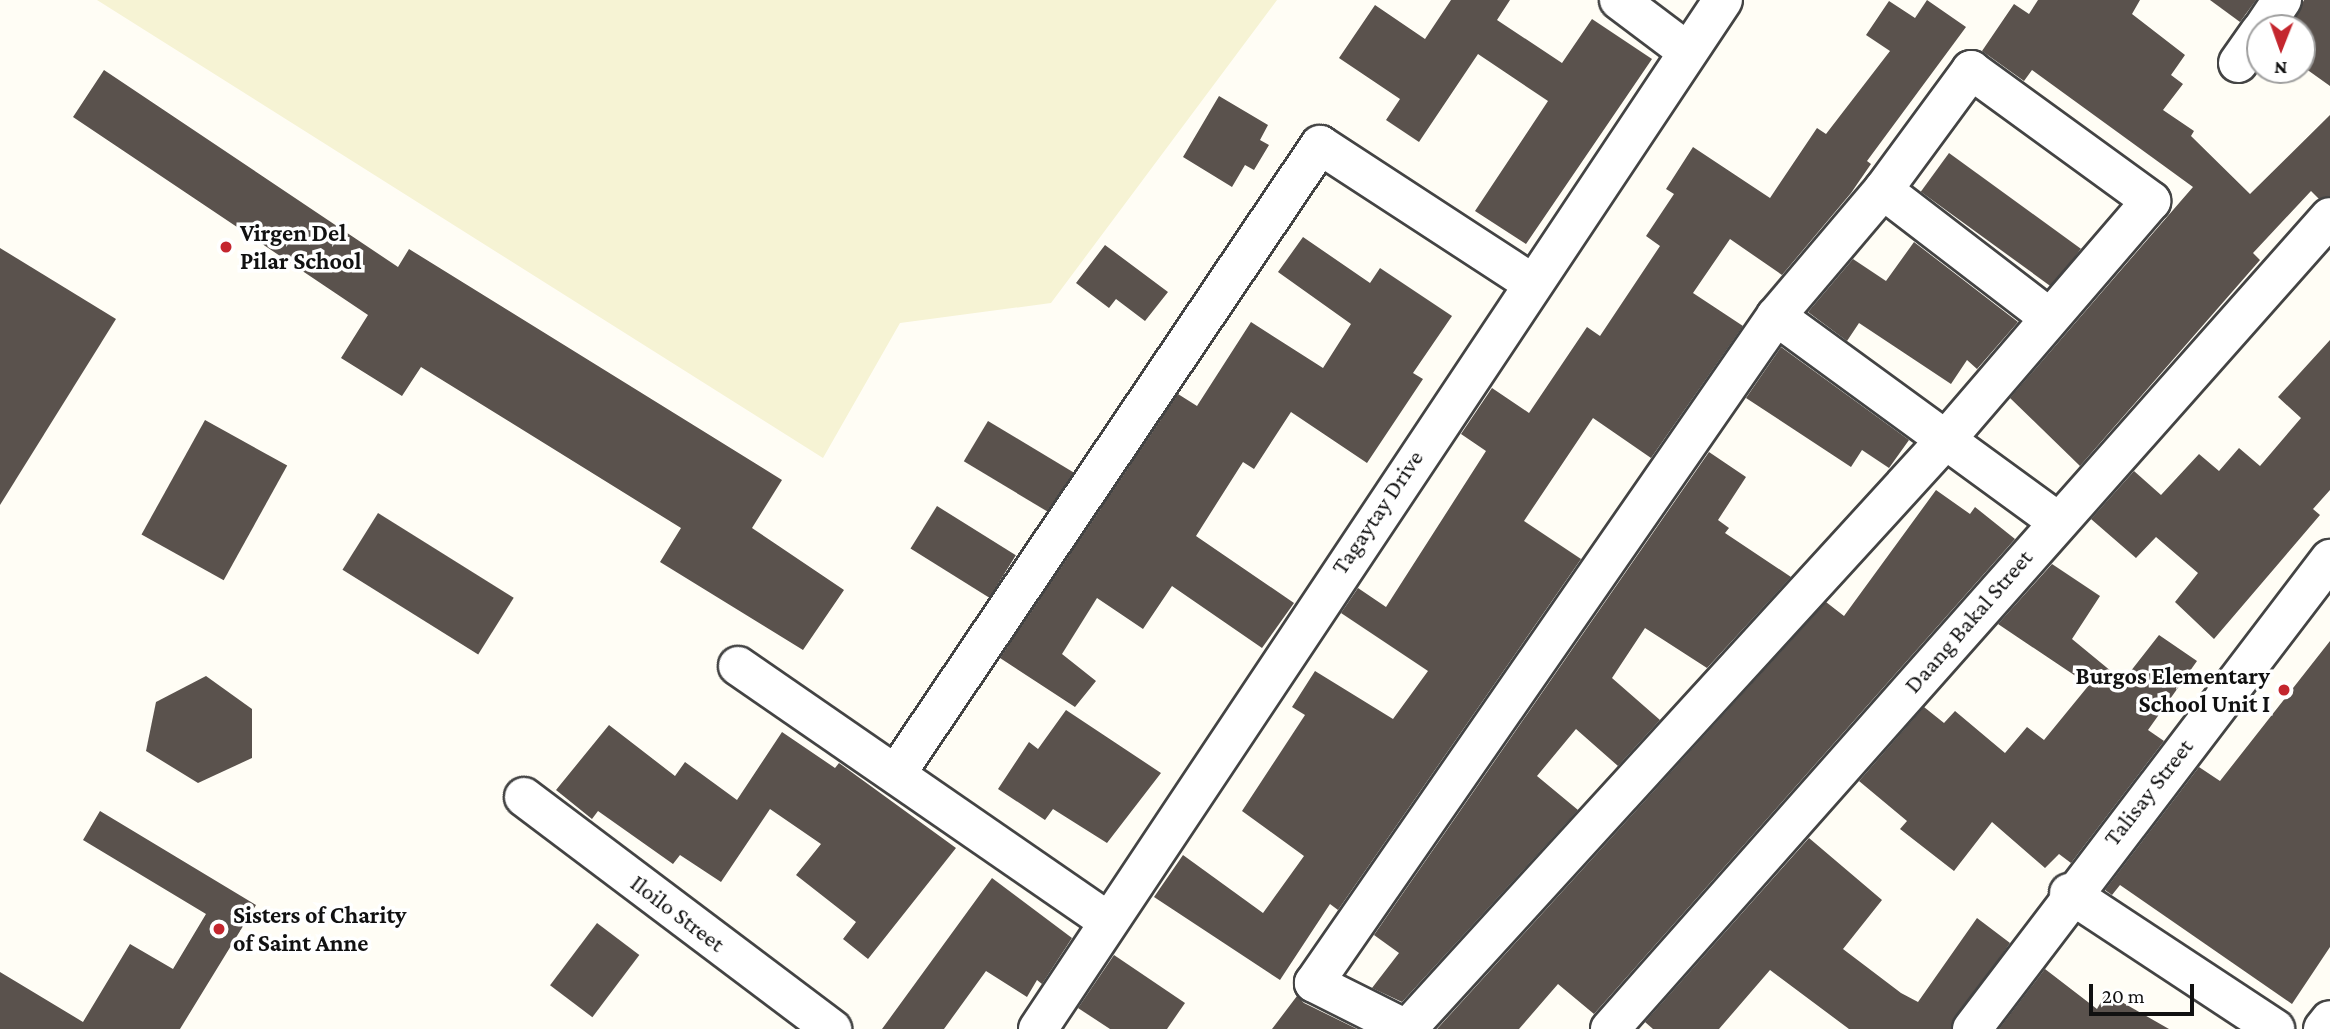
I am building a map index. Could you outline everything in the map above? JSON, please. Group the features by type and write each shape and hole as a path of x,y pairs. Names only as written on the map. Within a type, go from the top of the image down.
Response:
{"street":[{"path":"1619,0 1688,52"},
{"name":"Tagaytay Drive","path":"1038,1029 1106,920 1530,282 1723,0"},
{"path":"2238,63 2246,52"},
{"path":"1972,70 2151,201 2047,316 1949,436 1407,1029 1314,983 1776,316 1883,190 1972,70"},
{"path":"898,771 1320,145 1530,282"},
{"path":"1883,190 2047,316"},
{"name":"Daang Bakal Street","path":"1610,1029 2057,521 2330,217"},
{"path":"1776,316 1949,436 2057,521"},
{"name":"Talisay Street","path":"1972,1029 2069,894 2330,559"},
{"path":"738,666 898,771 1106,920"},
{"name":"Iloilo Street","path":"524,797 832,1029"},
{"path":"2069,894 2276,1029"},
{"path":"2323,1029 2330,1020"}],"shaded area":[{"path":"97,0 1277,0 1051,303 900,323 823,458"}],"building":[{"path":"1451,0 1510,0 1497,20 1562,63 1592,19 1652,59 1526,244 1475,211 1548,101 1478,54 1419,142 1386,120 1400,99 1339,58 1375,5 1425,39"},
{"path":"1927,0 1966,27 1867,161 1871,164 1851,193 1782,275 1730,239 1693,293 1743,326 1651,458 1593,418 1524,521 1581,559 1338,910 1330,904 1280,980 1154,897 1183,855 1263,913 1304,856 1242,811 1305,715 1292,707 1315,671 1393,719 1428,671 1341,613 1358,588 1386,607 1486,451 1461,434 1492,388 1529,413 1587,327 1600,336 1660,246 1646,236 1674,194 1666,189 1693,147 1770,198 1817,128 1826,134 1890,51 1866,35 1889,1 1915,18"},
{"path":"2038,0 2140,0 2132,14 2185,55 2171,75 2183,84 2163,110 2194,131 2191,136 2250,194 2330,115 2330,196 2319,199 2311,191 2253,253 2260,260 2080,466 2010,398 2193,187 2032,70 2024,81 1982,51 2014,4 2029,14"},
{"path":"2210,0 2256,0 2240,22"},
{"path":"2304,0 2330,0 2330,86 2316,76 2316,14 2296,14"},
{"name":"Virgen Del Pilar School","path":"104,70 398,267 409,249 782,480 752,528 844,590 803,650 660,562 681,528 421,367 402,396 341,358 368,315 73,117"},
{"path":"1219,96 1268,125 1260,140 1269,145 1254,170 1245,165 1232,187 1183,157"},
{"path":"1949,153 2081,249 2053,288 1921,192"},
{"path":"1303,237 1370,283 1380,268 1452,316 1413,373 1423,379 1367,463 1291,412 1254,469 1243,462 1196,536 1294,603 1262,648 1172,586 1143,629 1097,598 1062,654 1096,681 1075,707 1000,658 1178,394 1197,406 1251,322 1323,368 1351,324 1278,272"},
{"path":"1914,242 2018,322 1977,369 1967,360 1951,384 1859,323 1847,341 1808,312 1853,259 1886,281"},
{"path":"1105,245 1168,292 1145,321 1116,299 1109,308 1076,283"},
{"path":"0,248 116,319 0,505"},
{"path":"2330,340 2330,490 2313,509 2320,515 2214,639 2175,602 2198,573 2156,537 2136,558 2091,519 2134,471 2161,495 2199,454 2219,471 2239,448 2260,466 2301,418 2278,397"},
{"path":"1781,347 1909,440 1889,468 1862,450 1851,467 1746,398"},
{"path":"205,420 287,466 224,580 141,535"},
{"path":"988,421 1074,473 1050,513 964,461"},
{"path":"1709,452 1746,477 1718,520 1729,528 1725,533 1791,577 1707,668 1645,628 1612,678 1660,720 1618,766 1576,729 1537,776 1578,810 1402,1002 1372,988 1399,953 1374,935"},
{"path":"1936,490 1970,514 1975,507 2015,539 1594,1014 1558,984 1519,1029 1437,1029 1826,602 1844,616"},
{"path":"937,506 1016,555 989,598 911,548"},
{"path":"378,513 514,598 478,655 342,570"},
{"path":"2052,564 2100,596 2072,639 2123,681 2159,635 2197,661 2148,730 2164,741 2071,863 2059,854 2045,868 1992,822 1954,871 1900,829 1907,821 1859,781 1924,707 1944,723 1955,711 2005,753 2027,727 2044,740 2089,685 1998,624"},
{"path":"2330,641 2330,947 2292,1004 2120,885 2112,895 2105,890 2199,767 2220,781"},
{"path":"206,676 252,709 252,758 198,783 146,751 156,702"},
{"path":"1066,710 1161,773 1107,843 1053,809 1045,820 998,789 1029,742 1038,749"},
{"path":"609,725 675,776 685,762 737,800 782,732 835,768 839,763 956,848 868,959 843,939 856,922 796,875 821,844 770,809 721,882 680,855 673,864 598,811 592,819 556,790"},
{"name":"Sisters of Charity of Saint Anne","path":"100,811 256,905 180,1029 0,1029 0,972 83,1022 130,944 173,969 206,914 83,840"},
{"path":"1809,838 1882,900 1843,949 1901,993 1918,1002 1977,918 2010,943 1951,1029 1849,1029 1770,970 1719,1029 1653,1029 1645,1022"},
{"path":"992,878 1072,938 1042,984 1037,980 1027,997 986,971 944,1029 882,1029"},
{"path":"597,923 639,955 592,1017 550,985"},
{"path":"1114,955 1185,1003 1167,1029 1110,1029 1078,1008"},
{"path":"2045,969 2097,1009 2106,993 2169,1029 1999,1029"},
{"path":"1297,996 1304,1003 1357,1029 1272,1029"}],"place":[{"name":"Virgen Del Pilar School","path":"226,247"},
{"name":"Burgos Elementary School Unit I","path":"2284,690"},
{"name":"Sisters of Charity of Saint Anne","path":"219,929"}]}
